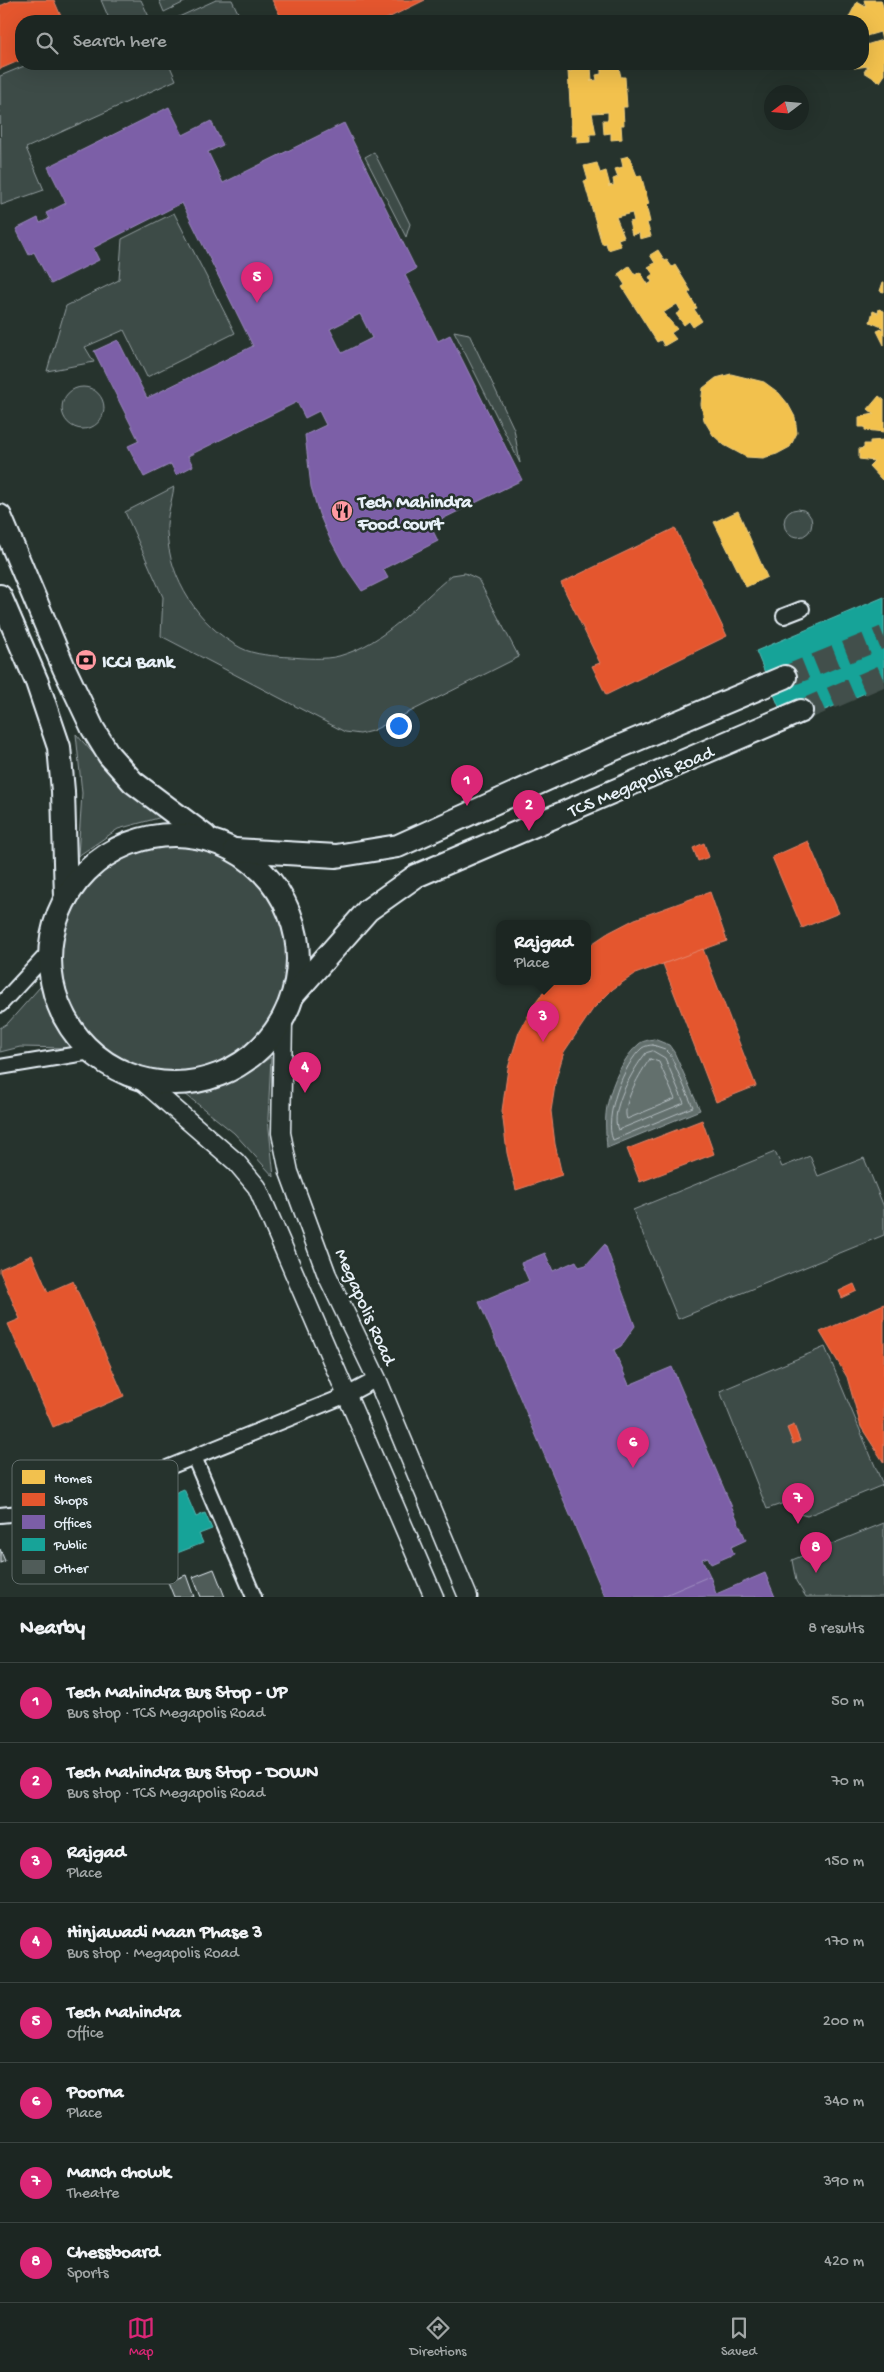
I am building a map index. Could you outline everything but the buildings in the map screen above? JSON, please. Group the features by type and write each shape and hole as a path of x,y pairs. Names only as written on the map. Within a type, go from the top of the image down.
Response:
{"main road":[{"path":"0,516 64,668 93,729 108,755 133,782 209,839"},
{"path":"0,596 37,682 59,747 63,791 66,898"},
{"name":"TCS Megapolis Road","path":"235,850 336,856 398,846 607,752 785,677"},
{"name":"TCS Megapolis Road","path":"294,994 368,910 416,876 801,711"},
{"path":"182,834 209,839 235,850 257,866 276,887 289,912 297,939 298,966 294,994 283,1020 267,1042 246,1061 222,1074 195,1082 167,1084 140,1079 114,1068 92,1052 73,1031 60,1006 52,979 50,951 55,924 66,898 82,875 103,857 127,843 154,836 182,834"}],"street":[{"path":"784,616 802,609"},
{"path":"0,1005 50,951"},
{"name":"Megapolis Road","path":"283,1020 282,1133 289,1172 327,1276 376,1379 468,1597"},
{"path":"0,1067 92,1052"},
{"path":"140,1079 236,1162 257,1187 434,1597"},
{"path":"178,1463 347,1395 376,1379"},
{"path":"194,1457 254,1597"}],"shaded area":[{"path":"101,0 141,0 148,15 107,15"},
{"path":"159,0 189,0 164,12"},
{"path":"216,0 232,0 239,15 183,15"},
{"path":"15,70 172,70 176,80 26,148 44,190 1,205 0,76"},
{"path":"374,152 410,224 406,237 365,157"},
{"path":"174,213 235,333 147,377 124,330 85,347 94,362 47,371 66,306 119,280 122,239"},
{"path":"454,331 469,334 514,429 520,463"},
{"path":"83,387 98,393 104,408 98,423 83,429 68,423 62,408 68,393"},
{"path":"174,487 168,515 167,532 173,567 180,584 200,614 212,627 226,639 241,648 258,654 278,656 327,658 339,656 356,650 386,633 452,575 465,573 478,579 519,657 372,731 360,734 345,732 161,636 163,597 125,512"},
{"path":"798,509 808,513 812,523 808,533 798,537 788,533 784,523 788,513"},
{"path":"76,734 115,778 162,817 118,829 78,856 82,793"},
{"path":"174,847 196,849 217,856 236,866 253,880 267,897 277,916 284,937 286,959 284,981 277,1002 267,1021 253,1038 236,1052 217,1062 196,1069 174,1071 152,1069 131,1062 112,1052 95,1038 81,1021 71,1002 64,981 62,959 64,937 71,916 81,897 95,880 112,866 131,856 152,849"},
{"path":"40,987 52,1017 70,1048 20,1047 0,1052 0,1028 8,1023"},
{"path":"271,1057 268,1119 274,1177 234,1133 185,1094 233,1082"},
{"path":"775,1152 782,1167 810,1156 818,1176 864,1158 884,1207 884,1235 678,1319 633,1210"},
{"path":"825,1347 883,1485 807,1516 796,1513 787,1502 767,1509 720,1391"},
{"path":"884,1523 884,1597 806,1597 796,1581 792,1560"}],"water":[{"path":"654,1039 669,1045 674,1052 700,1110 607,1148 606,1113 616,1078 628,1055 642,1042"}],"tunnel":[{"path":"785,677 884,637"},
{"path":"801,711 884,675"}],"place":[{"name":"Tech Mahindra","path":"257,303"},
{"name":"Tech Mahindra Food court","path":"342,511"},
{"name":"ICCI Bank","path":"86,660"},
{"name":"Tech Mahindra Bus Stop - UP","path":"467,806"},
{"name":"Tech Mahindra Bus Stop - DOWN","path":"529,831"},
{"name":"Rajgad","path":"543,1042"},
{"name":"Hinjawadi Maan Phase 3","path":"305,1093"},
{"name":"Poorna","path":"633,1468"},
{"name":"Manch chowk","path":"798,1524"},
{"name":"Chessboard","path":"816,1573"}]}
